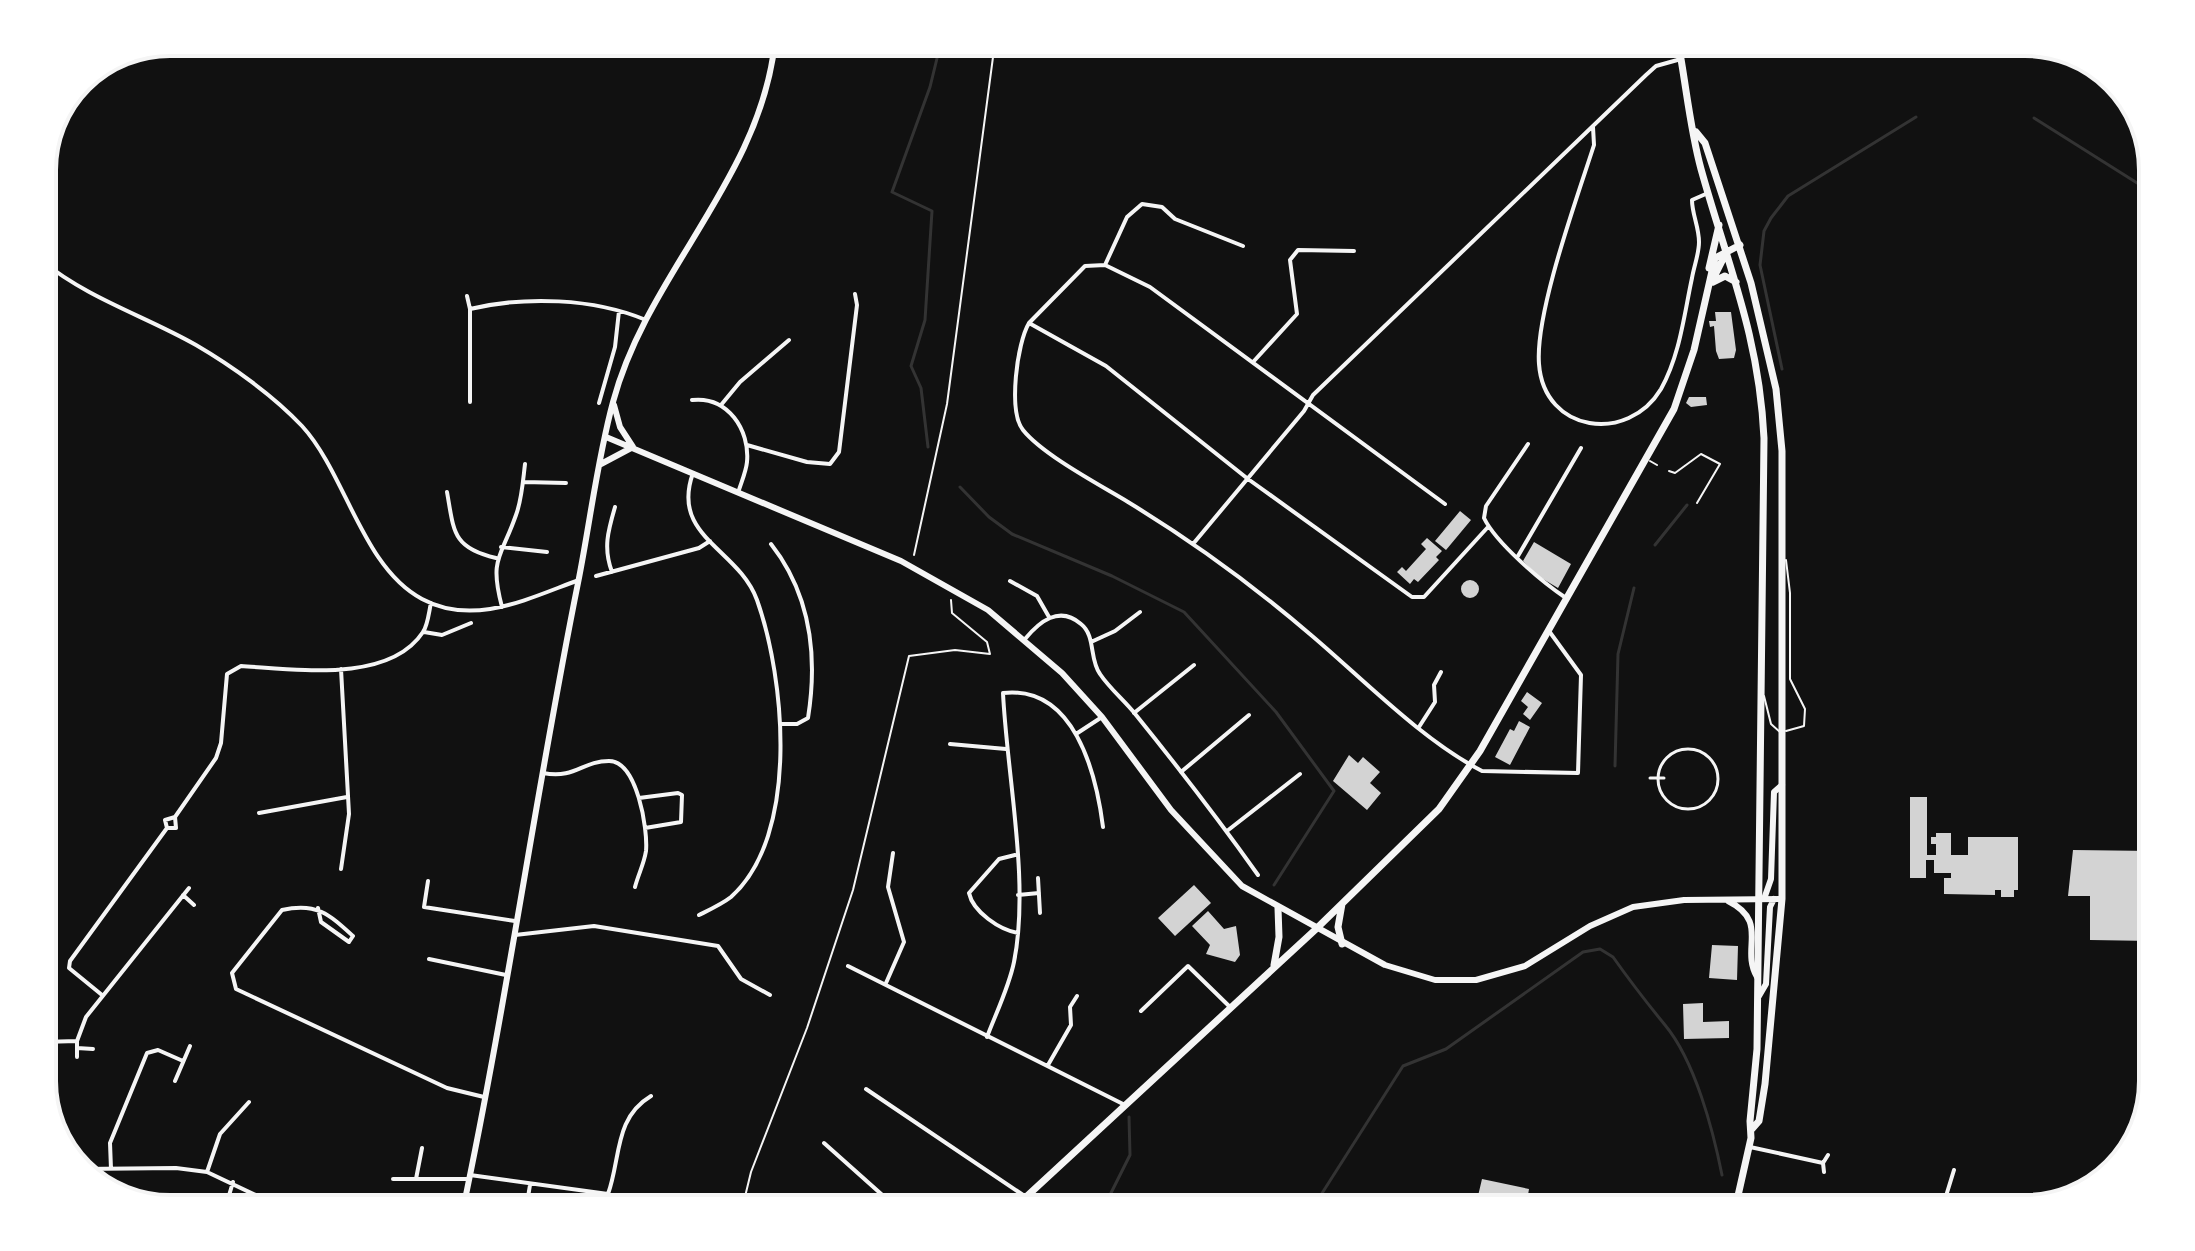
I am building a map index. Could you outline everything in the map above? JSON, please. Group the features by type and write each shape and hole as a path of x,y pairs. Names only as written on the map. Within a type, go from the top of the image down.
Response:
{"highway":[{"path":"1680,56 1708,193 1728,249 1754,345 1764,425 1759,996 1750,1121 1752,1129 1738,1195"},
{"path":"1695,130 1705,143 1740,245 1776,389 1782,451 1782,785 1778,899 1765,1084 1759,1121 1752,1129"},
{"path":"1711,282 1707,274 1719,224"},
{"path":"1028,1195 1123,1104 1315,930 1439,809 1471,765 1674,409 1711,282 1715,258 1740,245"},
{"path":"1711,282 1725,276 1738,283"},
{"path":"1342,944 1338,927 1343,902"},
{"path":"1273,967 1279,937 1278,908"}],"street":[{"path":"466,1195 541,772 613,402 646,320 749,144 768,85 772,56"},
{"path":"1193,544 1309,403 1349,360 1656,66 1681,59"},
{"path":"1593,127 1594,145 1549,298 1538,348 1542,386 1550,403 1561,413 1588,423 1635,416 1649,407 1667,376 1682,331 1699,242 1692,200 1708,193"},
{"path":"1105,265 1127,217 1142,204 1162,207 1175,219 1243,246"},
{"path":"1254,361 1264,346 1297,314 1290,260 1293,254 1298,250 1354,251"},
{"path":"1445,504 1150,287 1105,265 1096,263 1085,266 1070,279 1029,323 1019,347 1017,415 1021,428 1084,476 1193,544 1291,618 1419,727 1482,771 1578,773 1581,675 1547,629"},
{"path":"56,272 72,285 197,346 291,416 323,455 382,561 401,583 431,603 470,611 502,607 579,580"},
{"path":"747,445 807,462 830,464 839,452 857,305 855,294"},
{"path":"467,296 470,309 470,402"},
{"path":"470,309 521,300 619,311 646,320"},
{"path":"599,403 615,347 619,311"},
{"path":"1029,323 1106,366 1248,479 1412,597 1424,597 1488,527"},
{"path":"721,405 740,382 789,340"},
{"path":"692,400 721,405 735,418 747,445 747,465 738,493"},
{"path":"613,402 620,427 633,447"},
{"path":"606,437 931,576 988,610 1025,639 1102,717 1171,810 1242,886 1315,930 1409,974 1435,980 1470,981 1525,966 1590,926 1633,907 1684,900 1778,899"},
{"path":"1528,444 1486,506 1484,518 1488,527 1537,579 1566,598"},
{"path":"601,464 633,447"},
{"path":"1518,556 1581,448"},
{"path":"502,607 496,586 496,558 516,515 525,464"},
{"path":"693,473 687,500 702,536 737,567 756,598 778,692 781,724 773,803 755,866 730,897 699,915"},
{"path":"523,482 566,483"},
{"path":"447,492 456,536 464,547 496,558"},
{"path":"612,572 606,538 615,507"},
{"path":"596,576 699,548 710,541"},
{"path":"771,544 785,562 805,609 815,666 808,718 797,724 781,724"},
{"path":"501,547 547,552"},
{"path":"1010,581 1037,596 1049,617"},
{"path":"167,828 165,820 175,817 216,758 221,743 227,674 232,669 369,667 401,651 423,632 431,603"},
{"path":"1091,642 1115,631 1140,612"},
{"path":"1025,639 1049,617 1070,617 1082,624 1091,642 1099,673 1181,772 1258,875"},
{"path":"423,632 442,635 471,623"},
{"path":"1134,713 1194,665"},
{"path":"341,669 348,797 341,869"},
{"path":"1419,727 1435,702 1434,685 1441,672"},
{"path":"987,1037 1013,966 1018,933 1016,855 1003,693 1026,693 1039,697 1061,715 1076,734 1093,772 1103,827"},
{"path":"1181,772 1249,715"},
{"path":"1076,734 1102,717"},
{"path":"1685,742 1685,749"},
{"path":"950,744 1006,749"},
{"path":"1685,749 1707,755 1717,771 1718,781 1710,800 1687,809 1671,805 1664,798 1657,778 1664,760 1685,749"},
{"path":"541,772 573,774 595,763 616,761 626,768 639,798 646,848 635,887"},
{"path":"1227,831 1300,774"},
{"path":"1650,778 1664,778"},
{"path":"1762,899 1771,879 1774,792 1782,785"},
{"path":"639,798 682,795 681,822 644,829"},
{"path":"259,813 348,797"},
{"path":"1686,818 1687,809"},
{"path":"167,828 176,828 175,817"},
{"path":"102,995 74,975 69,968 70,961 167,828"},
{"path":"886,983 904,942 888,887 893,853"},
{"path":"1016,855 999,859 969,893 972,902 1004,931 1018,933"},
{"path":"1038,878 1040,913"},
{"path":"428,881 424,907 515,921"},
{"path":"77,1057 77,1041 86,1017 189,888"},
{"path":"1018,895 1039,893"},
{"path":"183,895 194,905"},
{"path":"1759,996 1766,984 1770,907 1778,899"},
{"path":"1726,900 1745,911 1750,921 1752,969 1759,980"},
{"path":"318,908 321,922 349,942 353,936 326,911 318,908 282,910 232,973 236,989 447,1088 484,1097"},
{"path":"513,935 535,936 558,929 594,926 718,946 741,979 770,995"},
{"path":"429,959 506,975"},
{"path":"848,966 1123,1104"},
{"path":"1141,1011 1188,966 1230,1007"},
{"path":"1048,1066 1071,1025 1070,1007 1077,996"},
{"path":"56,1042 77,1041"},
{"path":"175,1081 190,1046"},
{"path":"77,1048 93,1049"},
{"path":"111,1169 110,1143 147,1053 158,1050 183,1061"},
{"path":"866,1089 1023,1195"},
{"path":"393,1179 470,1177 608,1194 624,1122 639,1103 651,1096"},
{"path":"207,1172 220,1134 249,1102"},
{"path":"824,1143 882,1195"},
{"path":"1750,1147 1823,1163"},
{"path":"416,1179 422,1148"},
{"path":"1824,1172 1823,1163 1828,1155"},
{"path":"98,1169 176,1168 207,1172 258,1195"},
{"path":"1946,1195 1954,1170"},
{"path":"229,1195 233,1182"},
{"path":"528,1195 530,1185"}],"lane":[{"path":"1669,471 1675,473 1701,454 1720,464 1697,503"},
{"path":"1645,458 1657,465"},
{"path":"1762,693 1771,724 1781,732 1804,726 1806,717 1790,679 1790,593 1784,551"}],"path":[{"path":"914,555 947,404 993,56"},
{"path":"745,1195 751,1172 807,1028 853,890 909,656 955,650 990,654 987,642 952,613 951,597 957,601"}],"building":[{"path":"1715,312 1731,312 1736,350 1734,358 1719,359 1714,326 1710,327 1709,321 1716,321"},
{"path":"1689,397 1706,397 1707,405 1691,407 1686,403"},
{"path":"1460,511 1471,520 1446,550 1435,541"},
{"path":"1427,538 1442,551 1436,557 1439,560 1418,582 1414,579 1410,584 1397,572 1402,567 1406,571 1426,549 1421,544"},
{"path":"1534,542 1571,564 1558,588 1538,576 1523,561"},
{"path":"1466,580 1474,580 1479,589 1477,596 1466,598 1461,593 1461,585"},
{"path":"1527,692 1542,703 1530,720 1523,714 1528,707 1521,701"},
{"path":"1519,721 1530,727 1510,765 1495,757 1510,729 1514,731"},
{"path":"1349,755 1358,763 1363,757 1380,772 1370,783 1381,793 1367,810 1333,781"},
{"path":"1910,797 1927,797 1927,855 1936,855 1936,844 1931,844 1931,837 1936,837 1936,833 1951,833 1951,855 1968,855 1968,837 2018,837 2018,890 2014,890 2014,897 2001,897 2001,890 1995,890 1995,895 1944,894 1944,878 1951,878 1951,873 1934,873 1934,860 1926,860 1926,878 1910,878"},
{"path":"2073,850 2139,851 2139,941 2090,940 2090,896 2068,896"},
{"path":"1194,885 1211,903 1175,936 1158,918"},
{"path":"1208,911 1224,929 1236,926 1240,955 1235,962 1206,954 1210,945 1192,926"},
{"path":"1712,945 1738,946 1737,980 1709,978"},
{"path":"1703,1003 1703,1022 1729,1021 1729,1038 1684,1039 1683,1004"},
{"path":"1482,1179 1529,1189 1528,1195 1478,1195"}],"waterway":[{"path":"928,447 921,388 911,366 925,320 932,211 892,192 930,87 938,56"},
{"path":"1782,369 1760,265 1764,231 1788,196 1916,117"},
{"path":"2034,118 2139,184"},
{"path":"960,487 989,517 1012,534 1112,576 1184,612 1276,712 1334,791 1274,885"},
{"path":"1655,545 1687,505"},
{"path":"1615,766 1618,654 1634,588"},
{"path":"1321,1195 1403,1066 1446,1049 1583,952 1600,949 1613,957 1676,1040 1694,1076 1708,1117 1722,1175"},
{"path":"1110,1195 1130,1155 1129,1117"}]}
